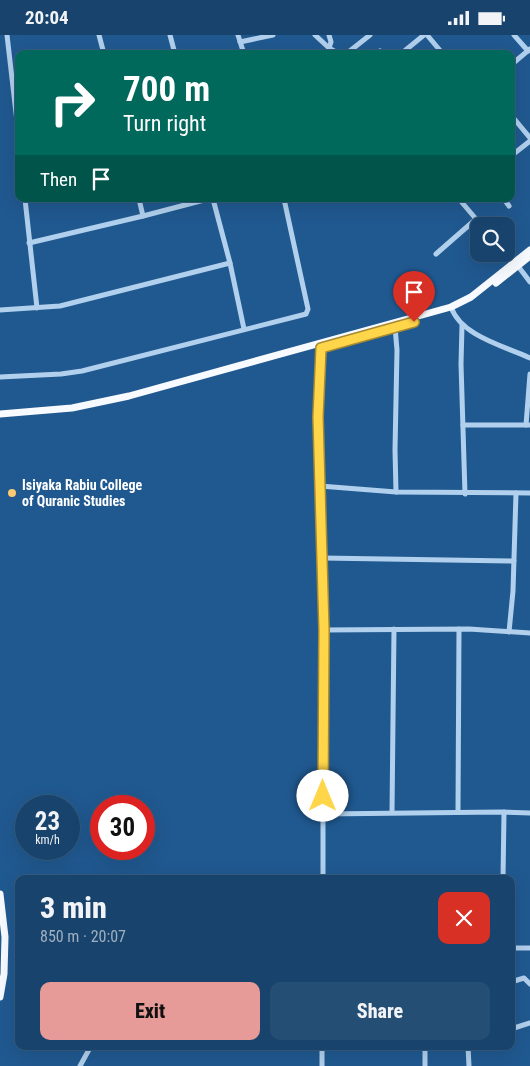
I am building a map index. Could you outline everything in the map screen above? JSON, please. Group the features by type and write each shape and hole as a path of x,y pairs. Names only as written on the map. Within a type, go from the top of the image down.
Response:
{"main road":[{"path":"321,346 395,327 474,301 530,250"},
{"path":"515,265 530,256"},
{"path":"0,419 72,412 130,400 451,309"},
{"path":"0,414 72,408 226,372"},
{"path":"0,895 5,937 4,974 0,997"}],"street":[{"path":"7,35 15,94"},
{"path":"99,35 103,50"},
{"path":"170,35 174,50"},
{"path":"238,35 243,50"},
{"path":"240,42 253,37 273,35"},
{"path":"315,35 333,50"},
{"path":"329,35 331,42 329,47"},
{"path":"351,50 370,35"},
{"path":"406,50 426,35 439,50"},
{"path":"514,35 529,50 515,62"},
{"path":"515,121 529,142 515,153"},
{"path":"25,202 37,308"},
{"path":"140,202 143,216"},
{"path":"29,243 197,202"},
{"path":"214,202 230,263 244,329"},
{"path":"0,377 82,371 306,314 308,311 285,202"},
{"path":"462,202 474,217"},
{"path":"506,202 509,206"},
{"path":"436,254 470,224"},
{"path":"512,262 530,282"},
{"path":"0,311 60,306 230,263"},
{"path":"451,309 462,325 495,344 530,358"},
{"path":"462,325 461,364 465,494"},
{"path":"395,327 397,377 396,492"},
{"path":"321,346 318,402 324,630 323,875"},
{"path":"463,425 528,425 530,374"},
{"path":"320,486 396,492 530,493"},
{"path":"509,632 516,493"},
{"path":"322,558 514,561"},
{"path":"392,813 394,629"},
{"path":"324,630 459,629 530,633"},
{"path":"458,812 459,629"},
{"path":"503,875 504,812"},
{"path":"323,814 530,813"},
{"path":"515,948 530,948"},
{"path":"515,981 524,978 530,984"},
{"path":"515,1028 530,1023"},
{"path":"80,1066 89,1050"},
{"path":"322,1050 322,1066"},
{"path":"425,1050 426,1066"},
{"path":"468,1050 469,1066"}],"place":[{"name":"Isiyaka Rabiu College of Quranic Studies","path":"12,493"}],"route":[{"path":"323,796 324,630 318,417 321,348 414,322"}]}
